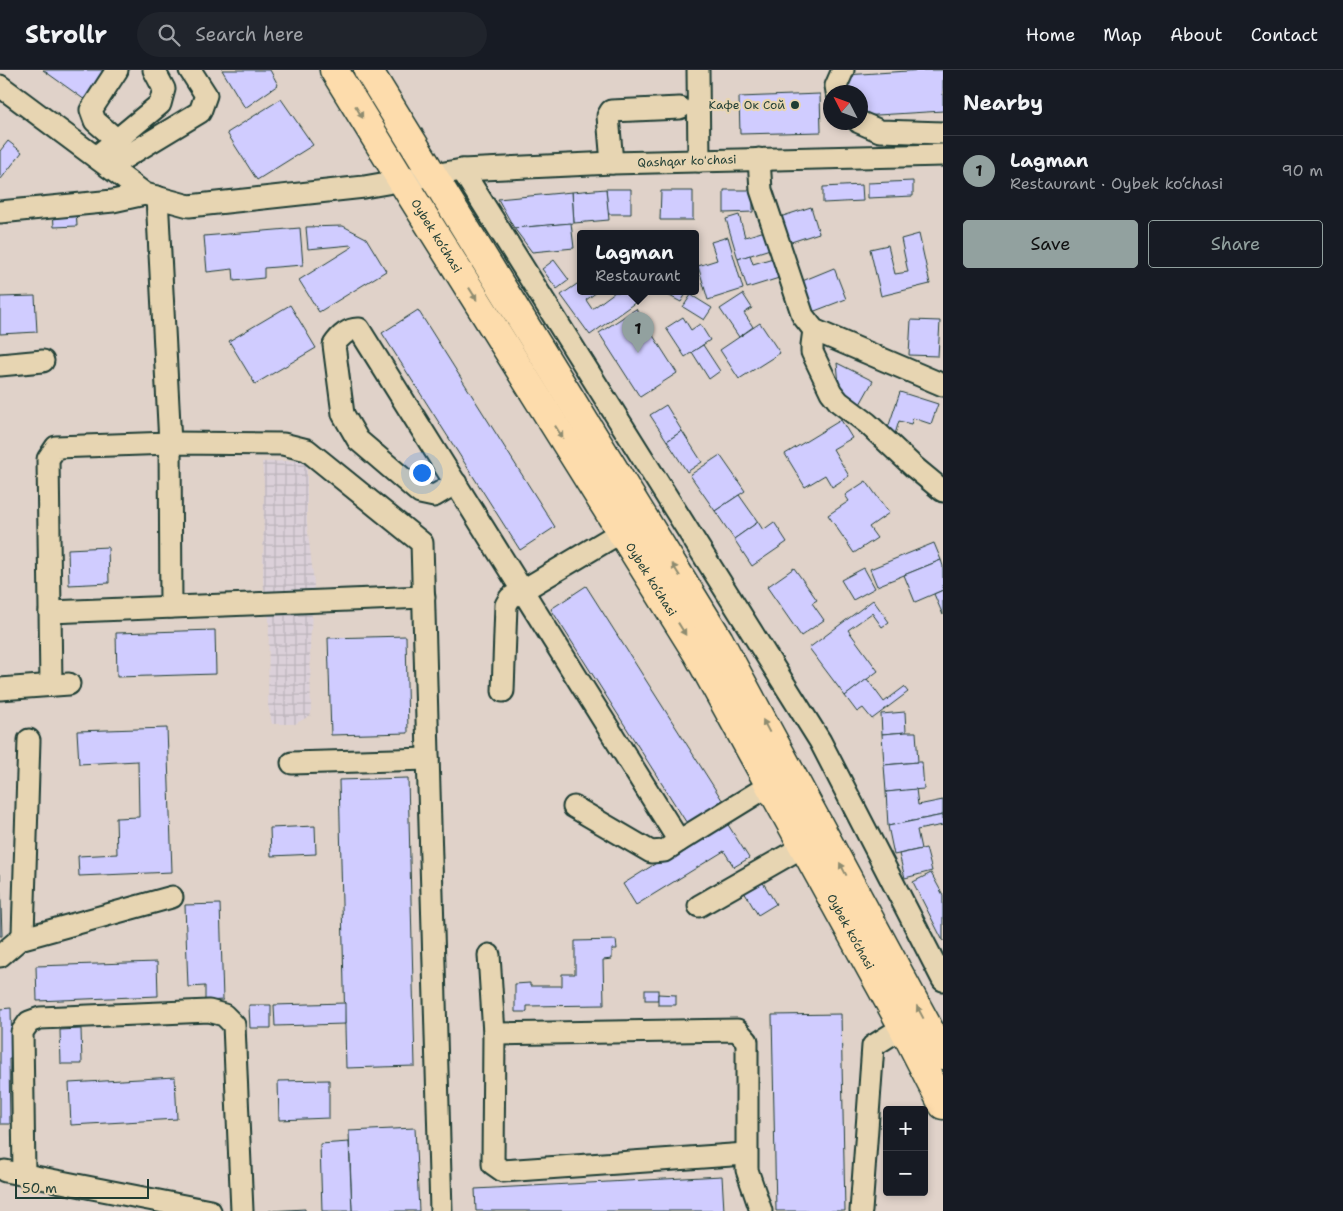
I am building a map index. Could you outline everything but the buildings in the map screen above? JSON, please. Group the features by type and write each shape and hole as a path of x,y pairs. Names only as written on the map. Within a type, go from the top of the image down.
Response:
{"main road":[{"name":"Oybek ko‘chasi","path":"334,70 697,653 903,1027 943,1105"},
{"name":"Oybek ko‘chasi","path":"368,70 719,640 943,1055"}],"street":[{"path":"117,70 90,110 95,121 117,140"},
{"path":"102,162 117,140 160,104 164,89 154,70"},
{"path":"102,162 200,112 206,95 190,70"},
{"path":"698,70 699,161"},
{"path":"836,85 843,70"},
{"path":"0,86 151,196"},
{"path":"612,163 608,116 611,111 680,108"},
{"path":"868,126 880,132 943,133"},
{"name":"Qashqar koʻchasi","path":"151,196 189,206 364,187 462,170 612,163 943,155"},
{"path":"759,159 761,190 803,316 814,330 943,385"},
{"path":"462,170 820,741 941,973"},
{"path":"0,212 151,196"},
{"path":"151,196 170,443 171,607"},
{"path":"456,483 434,496 420,493 358,440 343,414 334,345 339,338 353,328 359,329 456,483 523,590 679,841"},
{"path":"814,330 812,352 831,392 839,402 867,422 914,467 943,491"},
{"path":"0,364 43,361"},
{"path":"0,689 60,684 50,612 48,459 56,447 170,443 283,444 307,450 422,543 441,1211"},
{"path":"503,691 506,605 510,598 621,532"},
{"path":"50,612 424,597"},
{"path":"20,939 22,934 29,740"},
{"path":"292,763 428,759"},
{"path":"574,807 651,852 664,851 770,785"},
{"path":"699,906 804,846"},
{"path":"0,956 20,939 172,897"},
{"path":"490,955 494,1034 493,1164 502,1171 746,1154"},
{"path":"210,1211 15,1172 22,1032 29,1022 40,1018 210,1011 224,1015 234,1025 242,1211"},
{"path":"860,1211 873,1046 903,1027"},
{"path":"494,1034 737,1030 747,1041 747,1170 762,1211"}],"shaded area":[{"path":"307,460 307,524 314,583 310,644 311,715 295,724 272,724 268,705 269,619 263,582 264,484 262,462"}],"place":[{"name":"Кафе Ок Сой","path":"795,105"},
{"name":"Lagman","path":"638,353"}]}
